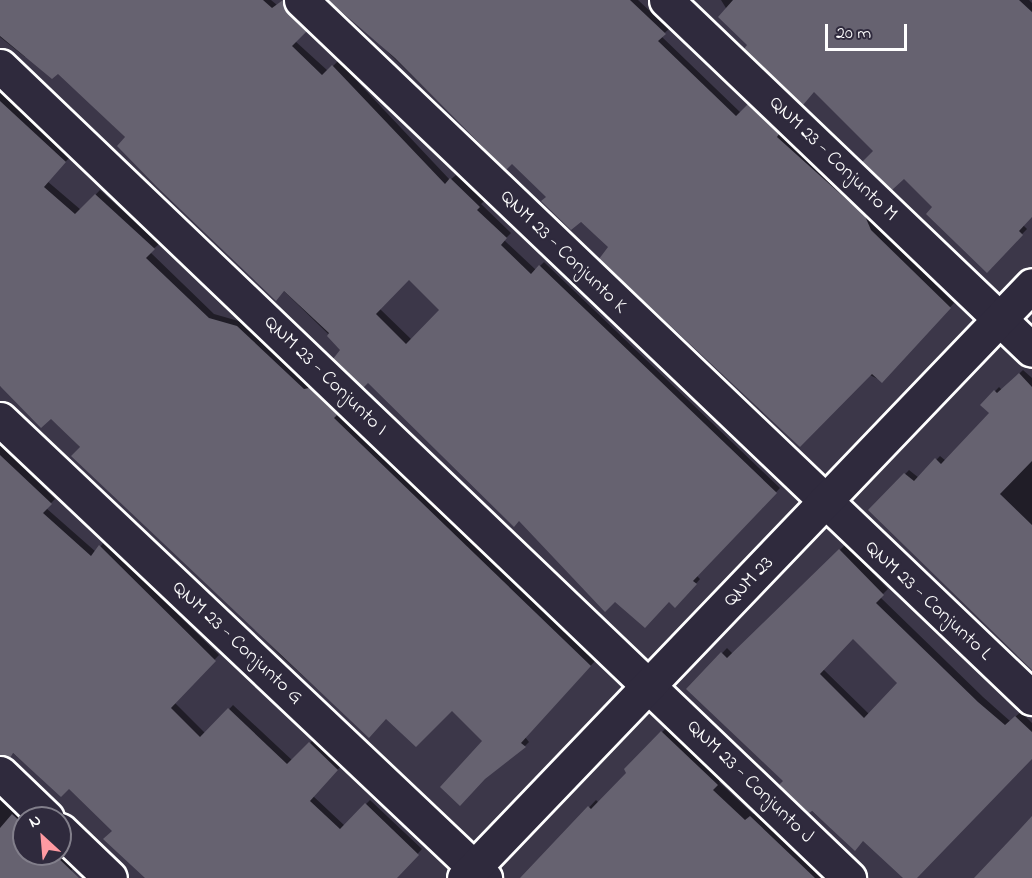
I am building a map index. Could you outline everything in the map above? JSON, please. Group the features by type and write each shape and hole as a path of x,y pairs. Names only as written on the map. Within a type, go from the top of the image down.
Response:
{"street":[{"name":"QNM 23 - Conjunto K","path":"301,0 825,503"},
{"name":"QNM 23 - Conjunto M","path":"666,0 1032,350"},
{"name":"QNM 23 - Conjunto I","path":"0,66 650,686"},
{"name":"QNM 23","path":"475,874 650,686 1032,285"},
{"name":"QNM 23 - Conjunto G","path":"0,419 475,874"},
{"name":"QNM 23 - Conjunto L","path":"825,503 1032,698"},
{"name":"QNM 23 - Conjunto J","path":"650,686 849,878"},
{"path":"0,773 34,806"},
{"path":"72,842 110,878"}],"building":[{"path":"0,0 263,0 272,8 283,0 288,13 307,31 292,46 322,75 332,65 445,184 450,178 480,207 477,210 507,238 501,245 531,274 539,265 777,493 693,581 697,584 675,608 669,602 645,628 615,602 605,612 519,521 514,527 368,383 363,388 333,359 340,350 327,336 329,333 284,291 276,301 157,187 117,146 125,137 58,74 52,79 0,36","holes":["409,280 439,310 406,344 376,314"]},
{"path":"328,0 630,0 666,34 658,41 736,116 748,104 779,134 777,137 865,216 871,230 951,308 882,383 872,374 800,447 599,259 608,247 581,222 571,230 541,201 546,197 512,164 506,170 395,58"},
{"path":"733,0 1019,0 1032,12 1032,217 1019,231 1023,235 987,273 926,214 932,207 904,179 892,190 862,162 873,151 814,92 803,105 744,49 747,45 718,17"},
{"path":"0,101 66,162 44,187 75,214 95,194 155,249 146,258 209,318 237,326 304,389 309,388 337,415 334,418 591,666 521,743 526,747 485,779 460,806 440,787 482,741 452,711 416,747 386,719 369,738 71,456 80,447 51,419 41,428 0,386"},
{"path":"1019,373 1032,387 1032,461 1000,494 1032,525 1032,670 868,510 904,473 914,481 935,458 941,464 989,413 980,405 994,390 997,393"},
{"path":"0,455 52,504 43,513 91,556 99,545 216,661 171,708 200,737 228,708 287,764 309,742 338,770 310,801 340,829 365,803 419,855 397,878 145,878 103,839 112,831 69,789 61,797 13,753 10,758 0,755"},
{"path":"839,549 884,595 876,603 978,702 1005,725 1015,716 1032,732 1032,759 917,878 903,878 863,841 855,851 812,811 809,813 779,785 783,781 686,689 721,652 727,658","holes":["853,639 897,683 864,718 820,674"]},
{"path":"661,731 718,785 713,790 745,820 750,816 815,878 520,878 588,806 591,809 626,773 624,769"},
{"path":"12,814 12,866 66,866 79,878 0,878 0,828"},
{"path":"1032,816 1032,878 974,878 1009,841"}]}
